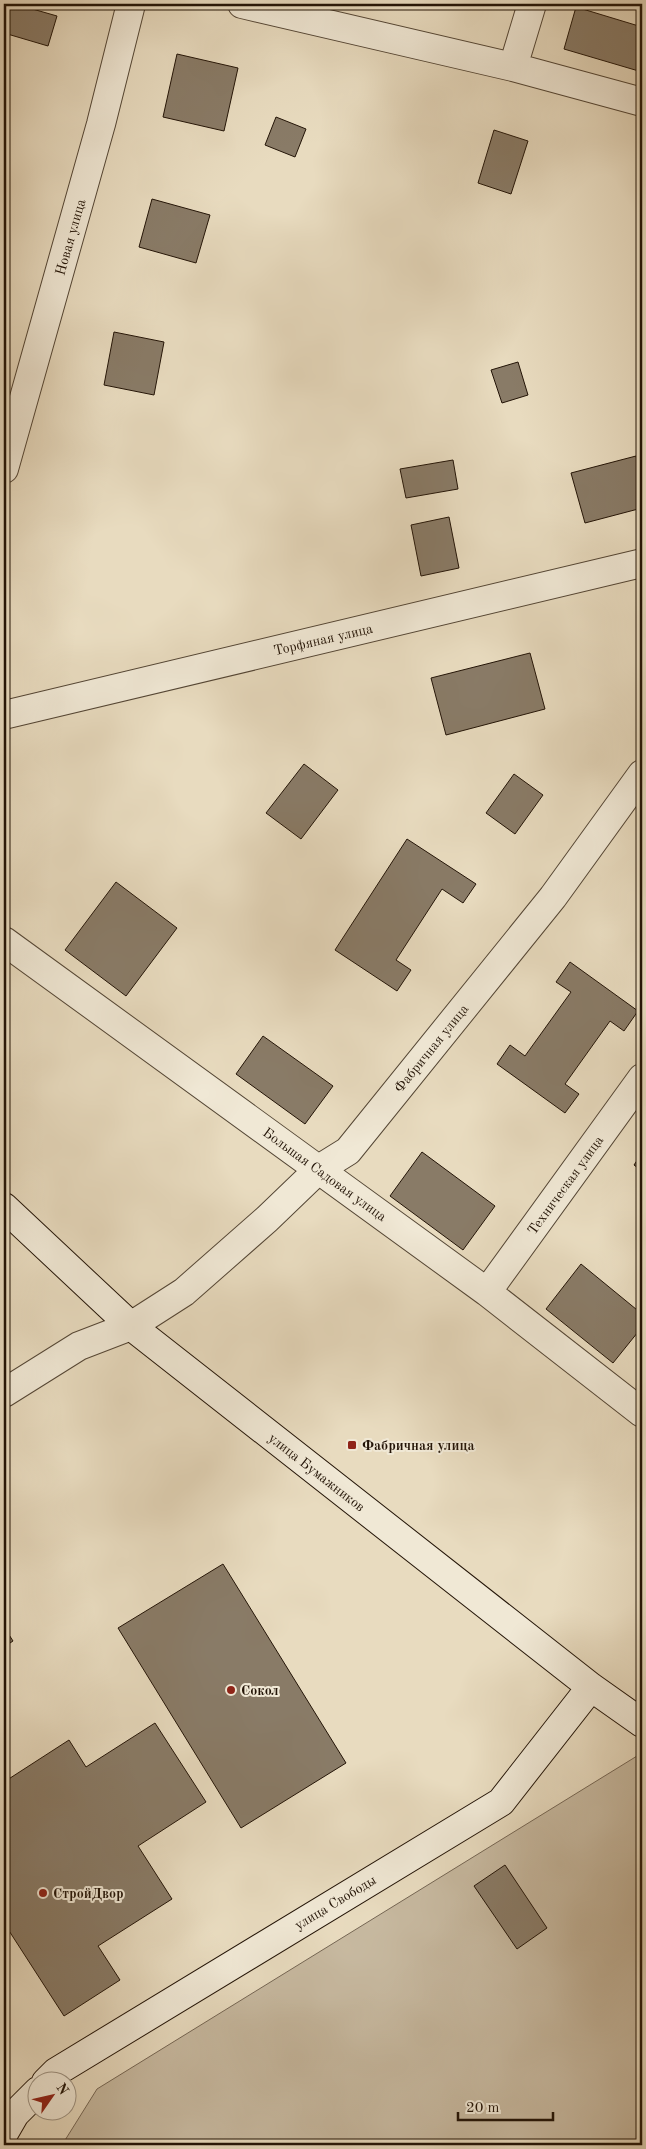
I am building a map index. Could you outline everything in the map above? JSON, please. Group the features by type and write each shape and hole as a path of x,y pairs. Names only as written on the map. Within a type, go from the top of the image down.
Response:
{"street":[{"name":"Новая улица","path":"4,469 102,124 131,4"},
{"path":"242,4 512,67 642,102"},
{"path":"512,67 532,4"},
{"name":"Торфяная улица","path":"4,715 642,563"},
{"name":"Фабричная улица","path":"4,1393 79,1346 131,1326 184,1292 319,1169 348,1150 553,897 642,774"},
{"name":"Большая Садовая улица","path":"4,941 487,1292 642,1412"},
{"name":"Техническая улица","path":"487,1292 642,1078"},
{"name":"улица Бумажников","path":"4,1207 131,1326 591,1687 642,1723"},
{"name":"улица Свободы","path":"56,2072 501,1802 591,1687"},
{"path":"4,2133 15,2114 28,2101"}],"shaded area":[{"path":"637,1756 642,1759 642,2145 62,2145 97,2089"}],"building":[{"path":"4,4 15,4 57,16 48,46 4,33"},
{"path":"576,7 642,27 642,72 564,49"},
{"path":"177,54 238,68 224,131 163,117"},
{"path":"276,117 306,129 295,157 265,145"},
{"path":"494,130 528,141 511,194 478,183"},
{"path":"152,199 210,215 196,263 139,247"},
{"path":"114,332 164,342 154,395 104,385"},
{"path":"518,362 528,395 502,403 491,370"},
{"path":"636,456 642,481 642,508 585,523 571,473"},
{"path":"453,460 458,489 406,498 400,469"},
{"path":"449,517 459,568 421,576 411,525"},
{"path":"530,653 545,709 446,735 431,678"},
{"path":"304,764 338,790 301,839 266,813"},
{"path":"514,774 543,795 515,834 486,813"},
{"path":"407,839 476,884 463,903 442,889 396,960 411,970 397,991 335,950"},
{"path":"116,882 177,928 126,996 65,950"},
{"path":"570,962 638,1011 624,1031 610,1021 565,1084 579,1094 565,1113 497,1064 510,1045 525,1056 571,992 556,982"},
{"path":"263,1036 333,1086 305,1124 236,1074"},
{"path":"422,1152 495,1206 463,1250 390,1196"},
{"path":"642,1153 642,1171 634,1165"},
{"path":"581,1264 642,1314 642,1327 613,1363 546,1309"},
{"path":"223,1564 346,1763 241,1828 118,1628"},
{"path":"4,1627 13,1641 4,1647"},
{"path":"155,1723 206,1802 138,1846 172,1899 98,1946 120,1980 64,2016 4,1923 4,1782 69,1740 86,1767"},
{"path":"505,1865 547,1928 517,1949 474,1886"}],"place":[{"name":"Фабричная улица","path":"352,1445"},
{"name":"Сокол","path":"231,1690"},
{"name":"СтройДвор","path":"43,1893"}]}
